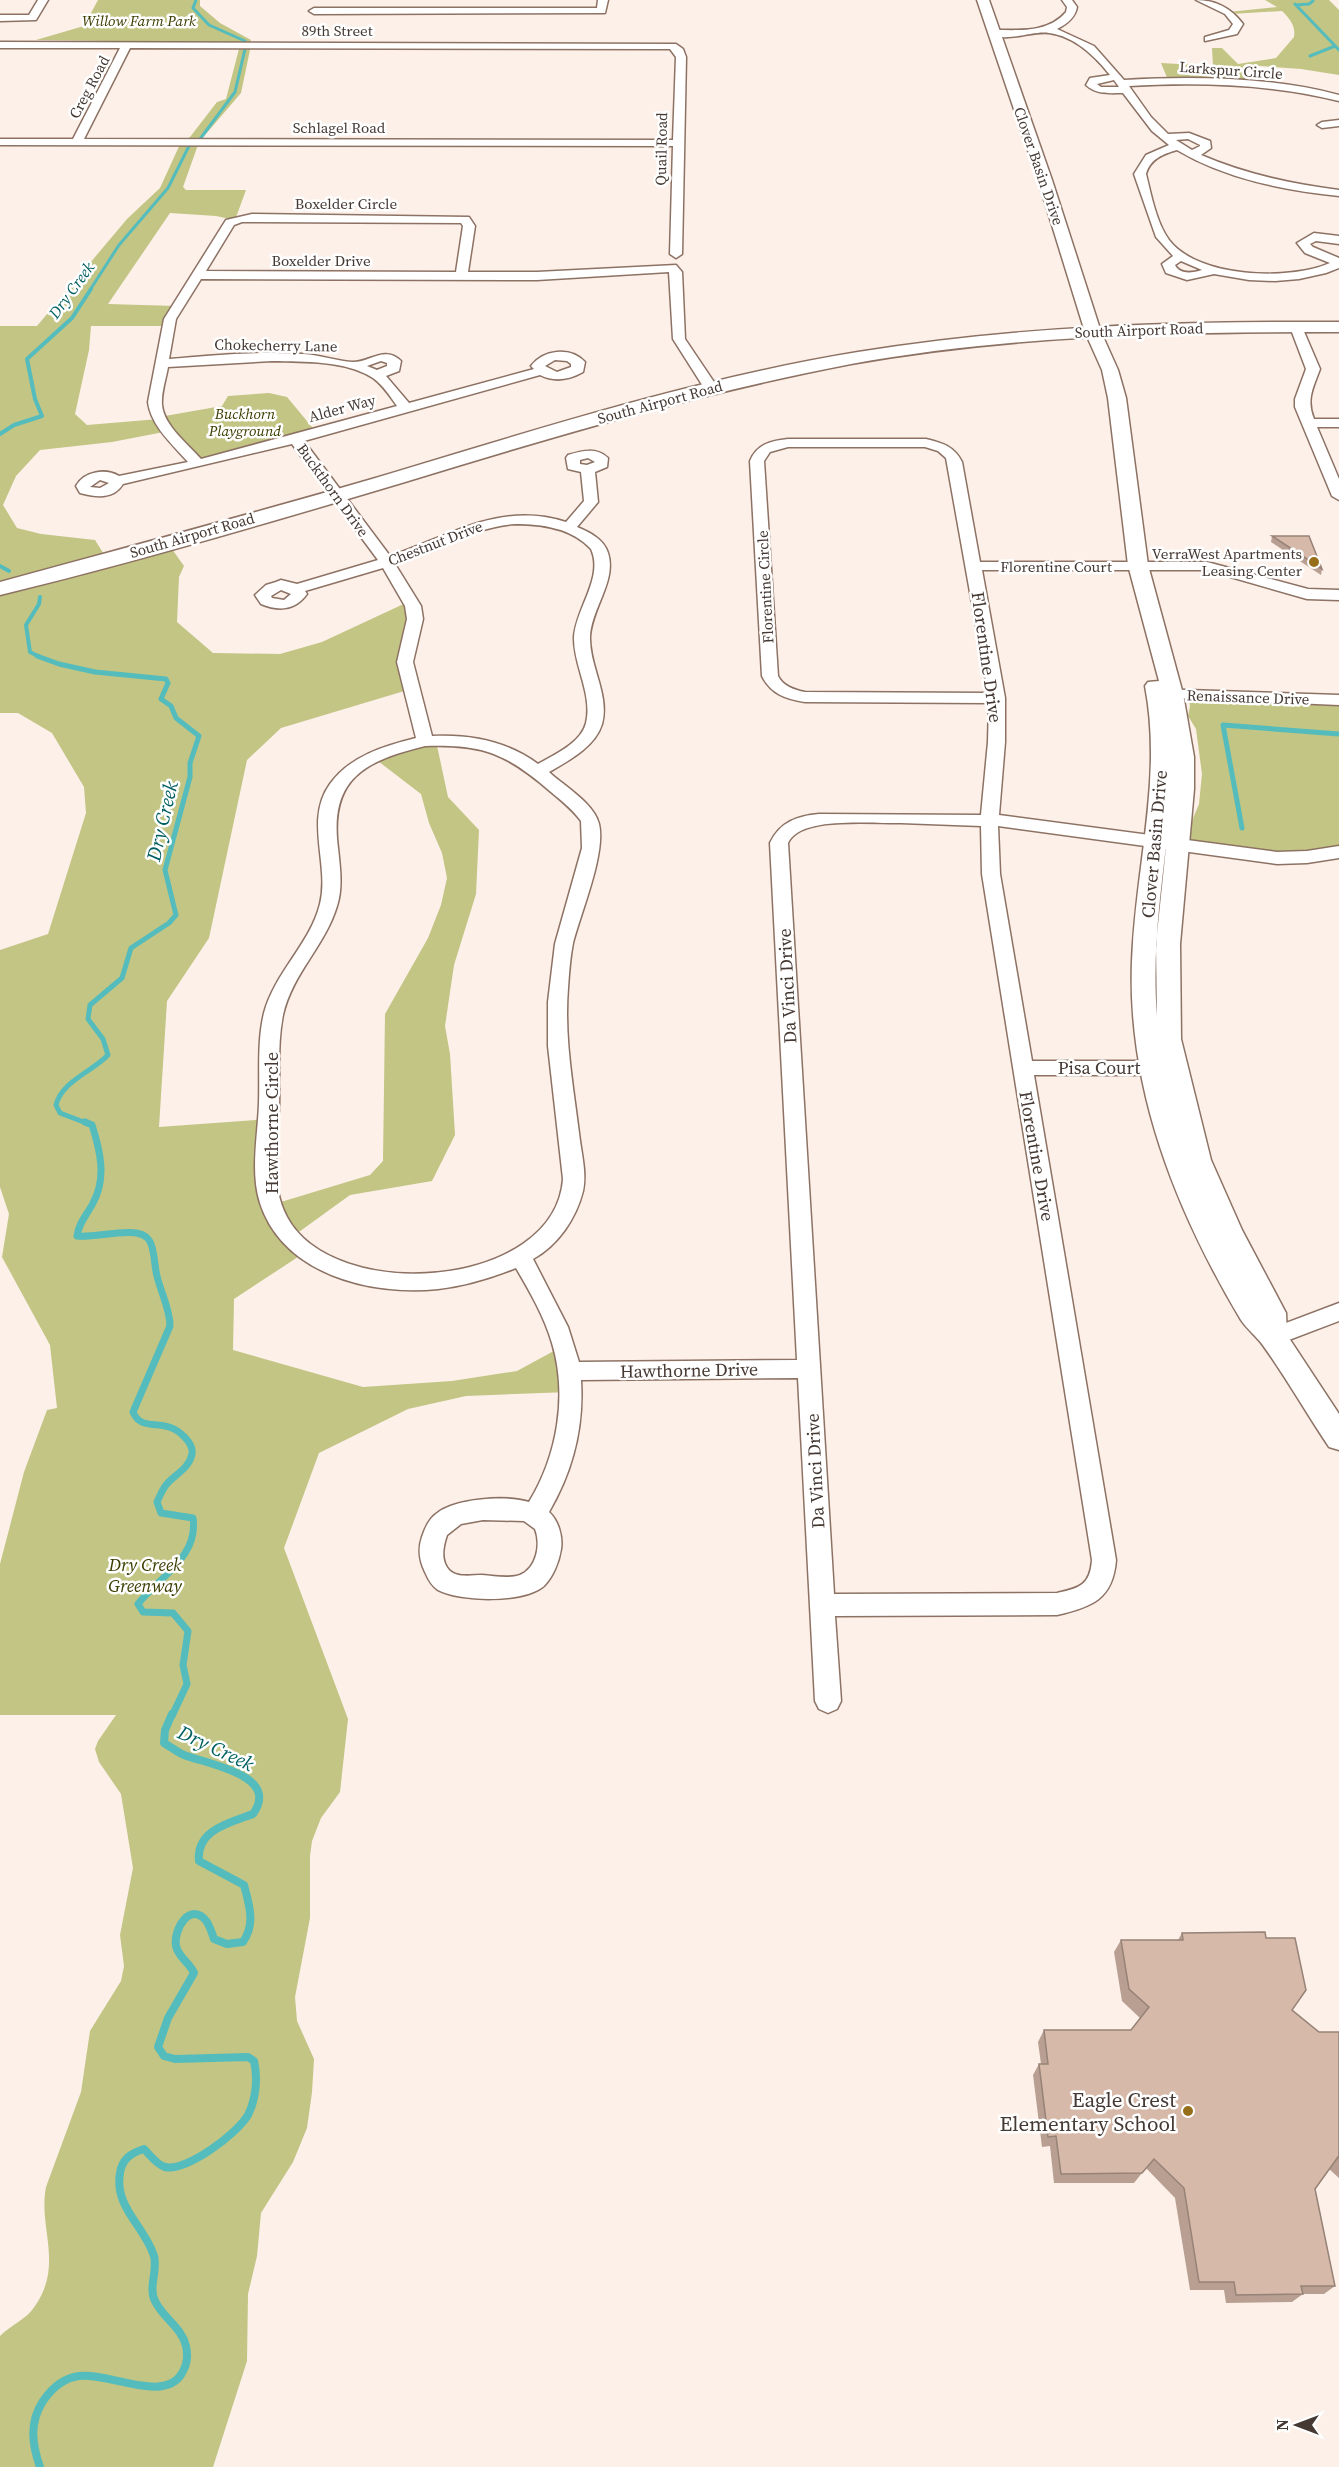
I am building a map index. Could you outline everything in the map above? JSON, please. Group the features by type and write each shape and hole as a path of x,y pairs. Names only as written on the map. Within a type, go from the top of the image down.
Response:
{"main road":[{"name":"South Airport Road","path":"0,589 335,495 544,433 711,388 792,370 925,347 1093,332 1339,327"}],"street":[{"path":"0,18 32,18 43,0"},
{"path":"466,11 469,0"},
{"path":"314,11 602,11 603,0"},
{"name":"Clover Basin Drive","path":"983,0 1045,180 1093,332 1107,362 1118,398 1129,566 1165,694 1161,788 1166,844 1148,898 1143,998 1163,1067 1175,1154 1214,1245 1252,1315 1273,1337 1339,1438"},
{"path":"995,33 1048,28 1064,22 1070,15 1072,7 1067,0"},
{"path":"1201,0 1228,12 1238,24 1233,32 1209,39"},
{"path":"1048,28 1089,48 1156,128 1193,154 1262,179 1339,193"},
{"name":"89th Street","path":"0,45 661,45 674,47"},
{"name":"Creg Road","path":"77,142 127,45"},
{"name":"Quail Road","path":"674,47 679,51 681,57 677,142 676,254"},
{"name":"Larkspur Circle","path":"1120,84 1173,80 1212,81 1306,91 1339,98"},
{"path":"1322,125 1339,123"},
{"path":"1167,137 1190,137 1206,143 1205,148 1193,154"},
{"name":"Schlagel Road","path":"0,142 677,142"},
{"path":"1180,146 1151,157 1143,165 1140,174 1163,239 1181,256 1215,269 1248,276 1278,277 1308,274 1339,262"},
{"name":"Boxelder Circle","path":"197,275 229,224 238,219 419,218 468,221 469,229 461,276"},
{"path":"1339,240 1312,238 1303,243 1309,250 1339,262"},
{"path":"1181,256 1168,264 1169,269 1175,274 1196,276 1215,269"},
{"name":"Boxelder Drive","path":"197,275 548,276 672,268 676,271 679,339 711,388"},
{"path":"197,275 168,323 164,363 155,402 156,411 197,463"},
{"path":"1296,327 1313,369 1301,402 1339,496"},
{"name":"Clover Basin Drive","path":"1090,367 1086,348 1093,332"},
{"path":"356,366 380,357 389,358 395,362 394,368 377,375"},
{"name":"Chokecherry Lane","path":"164,363 208,360 334,361 356,366 377,375 406,408"},
{"name":"Alder Way","path":"117,481 294,438 541,370"},
{"path":"1308,423 1339,423"},
{"name":"Buckthorn Drive","path":"294,438 387,562 414,610 414,624 405,662 425,741"},
{"name":"Florentine Circle","path":"946,450 936,445 918,443 788,442 773,445 759,455 757,461 770,676 780,690 801,696 997,698"},
{"name":"Florentine Drive","path":"823,1605 1050,1605 1083,1597 1097,1587 1102,1579 1104,1560 991,874 988,819 998,734 997,698 956,466 946,450"},
{"path":"569,527 591,502 588,470"},
{"name":"Chestnut Drive","path":"297,589 387,562 445,541 474,527 497,522 539,520 569,527 592,541 601,555 602,568 581,631 582,645 597,708 596,719 590,734 582,744 568,755 539,771"},
{"name":"Clover Basin Drive","path":"1116,543 1129,566"},
{"name":"Florentine Court","path":"973,566 1214,567 1307,594 1339,596"},
{"name":"Renaissance Drive","path":"1165,694 1339,700"},
{"name":"Hawthorne Circle","path":"425,741 460,741 490,745 510,752 539,771 585,813 591,824 592,841 566,931 558,997 557,1042 573,1164 572,1191 568,1206 540,1242 521,1257 506,1264 442,1280 399,1282 350,1274 321,1261 294,1240 278,1221 268,1193 270,1063 274,1013 280,994 329,905 333,883 327,816 331,796 344,778 374,758 425,741"},
{"name":"Da Vinci Drive","path":"828,1701 780,840 784,833 794,825 819,819 988,819 1276,858 1338,853"},
{"name":"Pisa Court","path":"1022,1068 1163,1067"},
{"path":"521,1257 552,1317 561,1339 569,1371 568,1412 561,1461 535,1513"},
{"path":"1273,1337 1339,1312"},
{"name":"Hawthorne Drive","path":"569,1371 809,1369"},
{"path":"464,1512 535,1513 549,1532 549,1553 541,1573 528,1583 518,1586 465,1587 448,1583 436,1571 431,1555 432,1541 436,1531 447,1519 464,1512"}],"green space":[{"name":"Willow Farm Park","path":"98,0 200,0 200,6 220,23 251,40 250,43 36,40 84,26"},
{"path":"1265,0 1329,0 1339,10 1339,75 1301,69 1247,65 1244,84 1168,80 1161,63 1213,66 1212,48 1222,48 1238,64 1276,58 1294,37 1292,23 1282,11 1231,14 1228,12 1277,7"},
{"name":"Dry Creek Greenway","path":"240,45 251,45 241,93 199,142 183,187 186,190 246,190 235,220 216,216 170,213 108,304 176,306 167,326 91,326 89,350 75,414 87,425 159,419 159,417 222,406 228,396 269,393 287,397 316,432 197,463 169,431 112,442 40,450 16,476 3,505 17,528 41,534 95,540 107,559 167,542 184,566 179,577 177,622 213,653 280,654 322,642 410,601 411,689 281,728 247,760 209,938 167,1001 159,1127 268,1119 271,1205 370,1175 383,1161 385,1014 428,938 441,905 447,878 442,853 429,823 421,794 374,758 436,741 448,797 479,830 476,894 454,965 445,1026 450,1054 455,1135 432,1181 350,1195 292,1237 307,1251 234,1299 233,1350 363,1387 452,1381 517,1371 563,1346 569,1392 466,1396 408,1409 319,1453 284,1548 348,1719 340,1792 321,1818 312,1841 310,1918 295,1997 297,2021 314,2059 307,2128 293,2162 261,2213 257,2256 248,2294 247,2361 213,2467 0,2467 0,2336 32,2311 43,2291 48,2275 44,2202 46,2187 81,2092 90,2031 121,1981 124,1966 120,1935 133,1868 121,1794 99,1762 95,1749 116,1715 0,1715 0,1564 24,1472 47,1410 57,1408 50,1345 2,1257 9,1214 0,1187 0,950 48,934 86,813 84,787 52,733 18,713 0,713 0,326 37,326 127,219 160,188 181,142 190,137 217,102 226,99"},
{"path":"1188,695 1339,700 1339,852 1307,857 1189,847 1191,823 1199,804 1202,774 1196,729 1188,716 1190,706"}],"building":[{"path":"1272,536 1309,536 1322,569"},
{"name":"Eagle Crest Elementary School","path":"1265,1932 1266,1938 1295,1938 1306,1990 1292,2010 1319,2032 1339,2032 1339,2158 1315,2189 1335,2286 1301,2286 1303,2294 1236,2295 1234,2282 1199,2282 1184,2188 1154,2159 1142,2173 1061,2174 1056,2136 1048,2137 1039,2064 1048,2064 1044,2030 1131,2030 1149,2007 1129,1989 1121,1940 1183,1940 1182,1933"}],"waterway":[{"name":"Dry Creek","path":"196,0 193,8 209,25 245,41"},
{"path":"1296,5 1309,4 1313,1"},
{"path":"1295,4 1339,50"},
{"path":"1310,56 1335,46"},
{"name":"Dry Creek","path":"200,139 235,92 245,49"},
{"name":"Dry Creek","path":"90,290 119,245 168,188 189,146"},
{"name":"Dry Creek","path":"0,434 14,425 42,416 35,399 27,359 72,318 91,289"},
{"name":"Dry Creek","path":"0,566 9,571"},
{"name":"Dry Creek","path":"40,597 39,604 26,625 30,652 40,657"},
{"name":"Dry Creek","path":"37,656 59,664 95,672 166,679 168,683 161,699 171,706 176,718 199,736 190,763 190,777 165,870 176,915 169,923 131,948 122,978 90,1005 88,1019 103,1039 108,1055 64,1089 56,1105 60,1113 89,1124"},
{"path":"1242,828 1223,725 1339,734"},
{"name":"Dry Creek","path":"85,1122 92,1125 98,1144 101,1174 97,1193 81,1223 77,1236 127,1232 144,1235 152,1248 157,1276 170,1320 170,1326 133,1412 144,1423 169,1427 177,1431 188,1441 192,1450 188,1464 166,1485 157,1502 161,1513 193,1518 190,1544 176,1566 138,1604 143,1612 173,1613 188,1631 183,1665 187,1684 172,1716"},
{"name":"Dry Creek","path":"40,2467 35,2450 34,2425 43,2401 58,2384 73,2377 91,2376 135,2385 163,2386 174,2382 182,2373 186,2363 187,2353 184,2340 177,2328 158,2307 153,2296 155,2262 150,2245 122,2197 119,2185 120,2173 125,2160 135,2152 144,2149 156,2162 165,2167 174,2167 198,2158 242,2123 251,2109 254,2095 256,2081 254,2061 248,2057 175,2059 164,2056 158,2047 168,2018 194,1973 176,1946 177,1932 184,1919 189,1915 201,1916 207,1922 214,1939 227,1944 243,1942 247,1935 250,1914 244,1885 199,1861 199,1850 208,1835 216,1829 253,1814 259,1801 257,1790 250,1781 238,1773 184,1755 164,1743 165,1730 172,1714"}],"place":[{"name":"VerraWest Apartments Leasing Center","path":"1314,562"},
{"name":"Eagle Crest Elementary School","path":"1188,2111"}],"park label":[{"name":"Buckhorn Playground","path":"245,422"}]}
